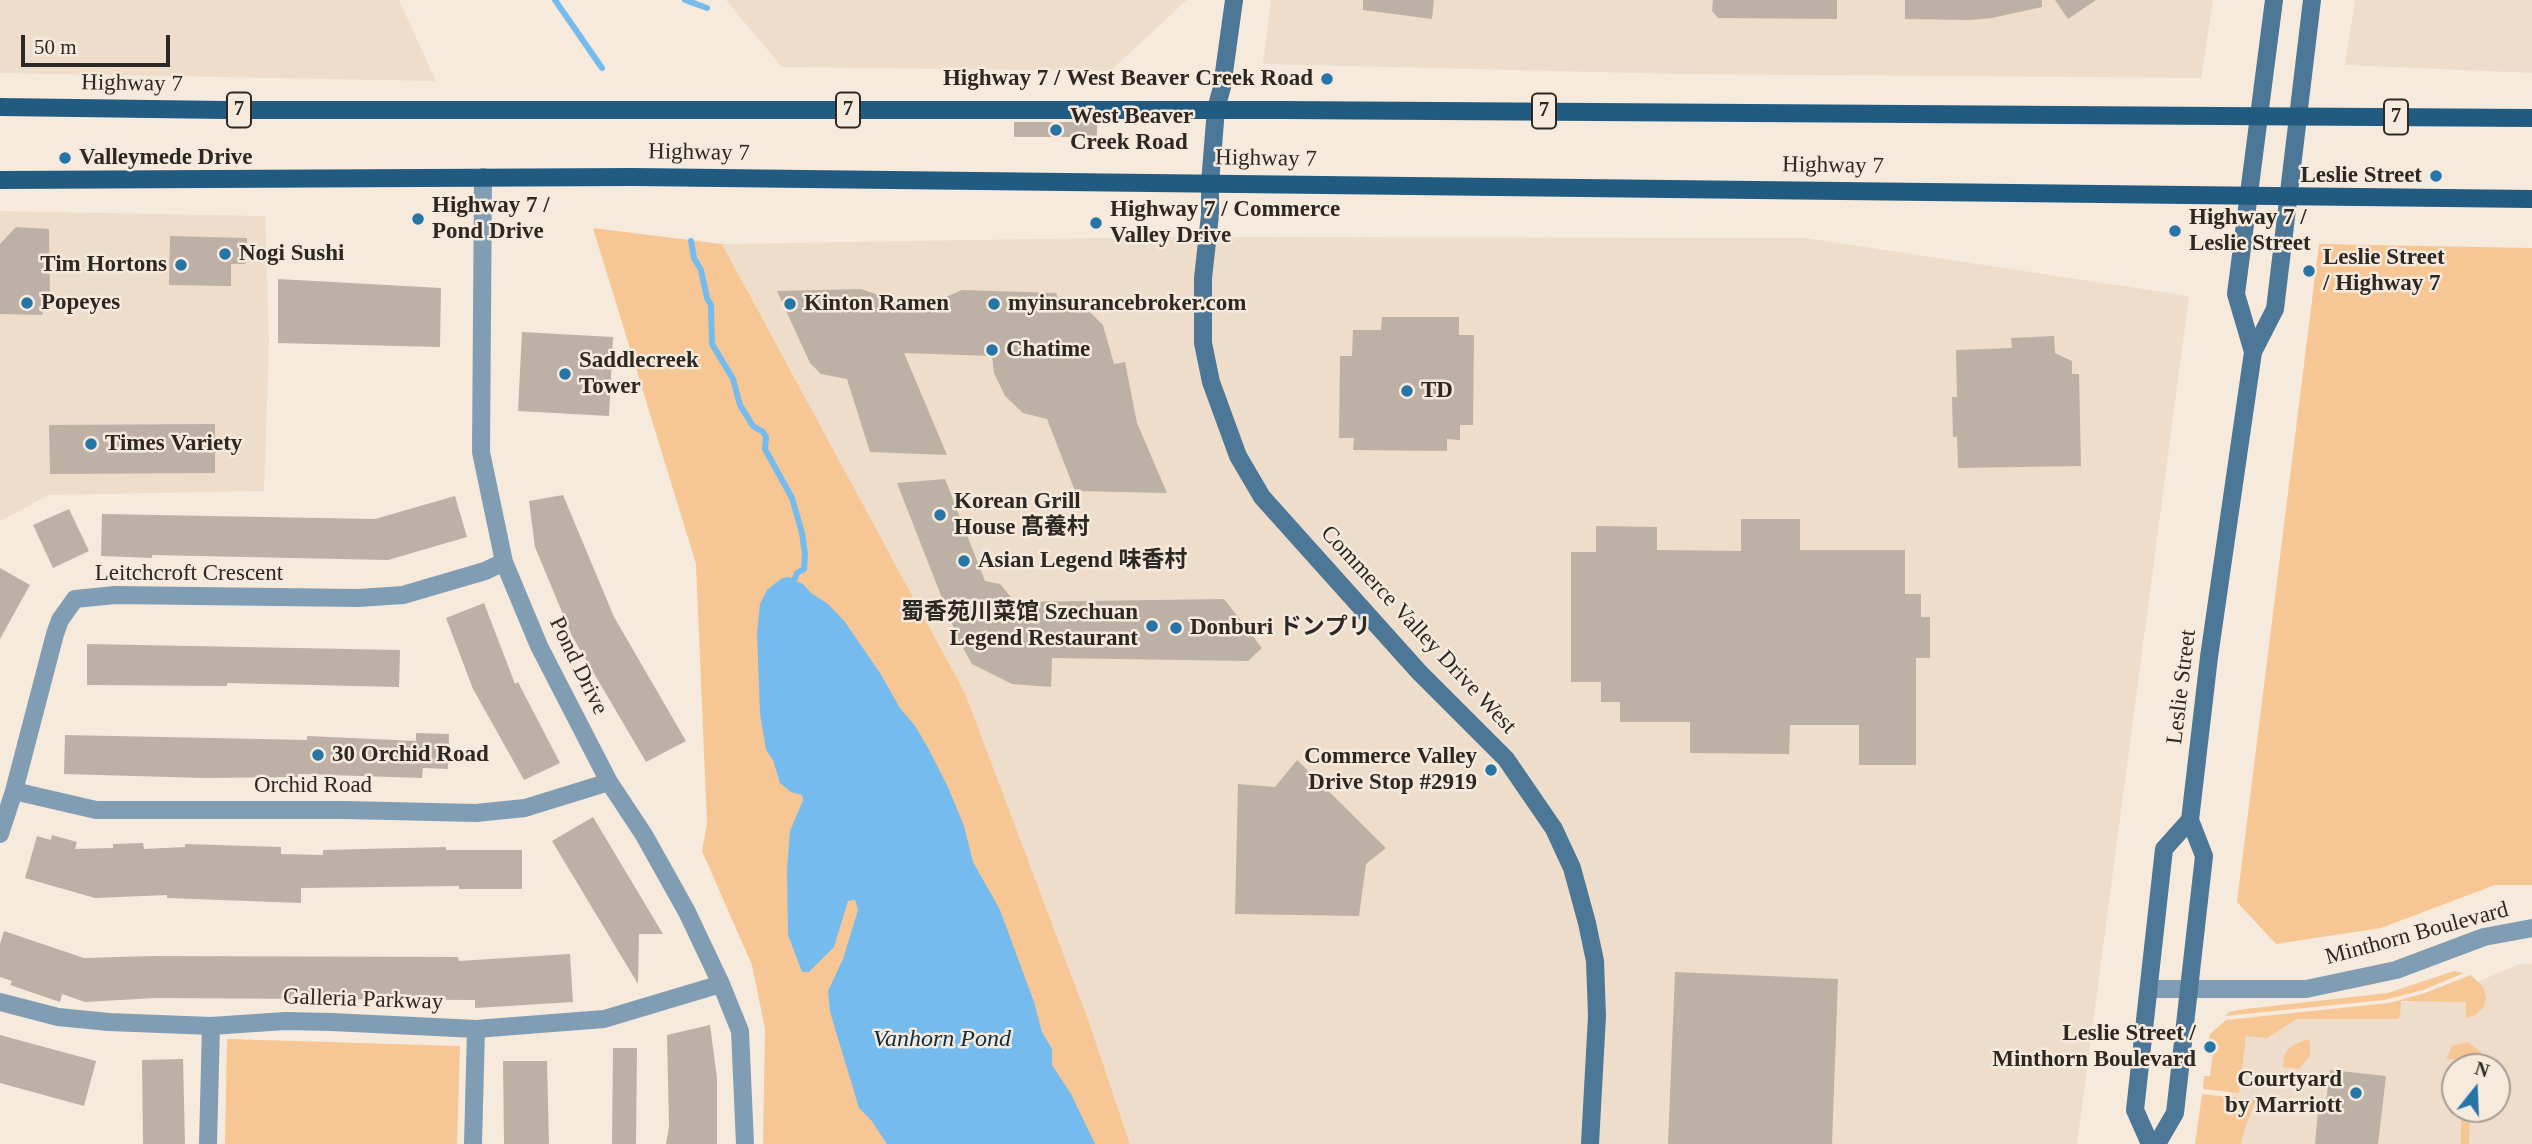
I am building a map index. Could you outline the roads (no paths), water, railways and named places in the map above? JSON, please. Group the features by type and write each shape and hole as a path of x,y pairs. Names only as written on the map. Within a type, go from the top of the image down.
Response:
{"main road":[{"path":"1216,109 1222,87 1234,0"},
{"name":"Leslie Street","path":"2253,352 2236,294 2274,0"},
{"name":"Leslie Street","path":"2157,1144 2175,1113 2204,856 2190,820 2209,657 2253,352 2274,309 2312,0"},
{"name":"Highway 7","path":"0,107 226,110 1216,109 2532,118"},
{"name":"Commerce Valley Drive West","path":"1216,109 1210,215 1203,278 1203,343 1211,382 1238,456 1262,497 1419,672 1506,759 1554,829 1572,869 1595,961 1597,1016 1590,1144"},
{"name":"Highway 7","path":"0,180 483,177 2532,199"},
{"path":"2150,1144 2135,1110 2164,849 2190,820"}],"street":[{"name":"Pond Drive","path":"483,177 481,452 504,562 539,646 609,782 644,835 687,912 721,984 740,1031 746,1144"},
{"name":"Leitchcroft Crescent","path":"0,834 55,634 60,620 75,599 115,595 358,598 403,595 485,571 504,562"},
{"name":"Orchid Road","path":"14,791 96,810 476,813 525,808 609,782"},
{"name":"Minthorn Boulevard","path":"2150,989 2306,989 2396,970 2484,937 2532,928"},
{"name":"Galleria Parkway","path":"0,1002 58,1017 109,1022 211,1026 285,1021 476,1029 604,1019 721,984"},
{"path":"208,1144 211,1026"},
{"path":"473,1144 476,1029"}],"water":[{"name":"Vanhorn Pond","path":"789,577 803,584 828,604 845,622 927,746 964,826 973,862 1000,910 1034,1002 1042,1032 1052,1049 1052,1065 1071,1094 1095,1144 887,1144 871,1120 859,1108 830,1012 828,991 843,959 858,910 855,900 848,901 834,947 809,972 802,972 788,935 787,869 790,831 803,800 802,795 791,792 780,783 773,760 766,750 760,714 757,633 760,604 767,590 782,578"}],"waterway":[{"path":"555,0 602,68"},
{"path":"685,0 707,8"},
{"path":"691,241 694,258 701,270 711,305 712,344 733,379 740,405 753,426 766,437 765,449 792,498 805,554 804,569 797,573 795,578"}],"place":[{"name":"Highway 7 / West Beaver Creek Road","path":"1327,79"},
{"name":"West Beaver Creek Road","path":"1056,130"},
{"name":"Valleymede Drive","path":"65,158"},
{"name":"Leslie Street","path":"2436,176"},
{"name":"Highway 7 / Pond Drive","path":"418,219"},
{"name":"Highway 7 / Commerce Valley Drive","path":"1096,223"},
{"name":"Highway 7 / Leslie Street","path":"2175,231"},
{"name":"Nogi Sushi","path":"225,254"},
{"name":"Tim Hortons","path":"181,265"},
{"name":"Leslie Street / Highway 7","path":"2309,271"},
{"name":"Popeyes","path":"27,303"},
{"name":"Kinton Ramen","path":"790,304"},
{"name":"myinsurancebroker.com","path":"994,304"},
{"name":"Chatime","path":"992,350"},
{"name":"Saddlecreek Tower","path":"565,374"},
{"name":"TD","path":"1407,391"},
{"name":"Times Variety","path":"91,444"},
{"name":"Korean Grill House 髙養村","path":"940,515"},
{"name":"Asian Legend 味香村","path":"964,561"},
{"name":"蜀香苑川菜馆 Szechuan Legend Restaurant","path":"1152,626"},
{"name":"Donburi ドンプリ","path":"1176,628"},
{"name":"30 Orchid Road","path":"318,755"},
{"name":"Commerce Valley Drive Stop #2919","path":"1491,770"},
{"name":"Leslie Street / Minthorn Boulevard","path":"2210,1047"},
{"name":"Courtyard by Marriott","path":"2356,1093"}]}
